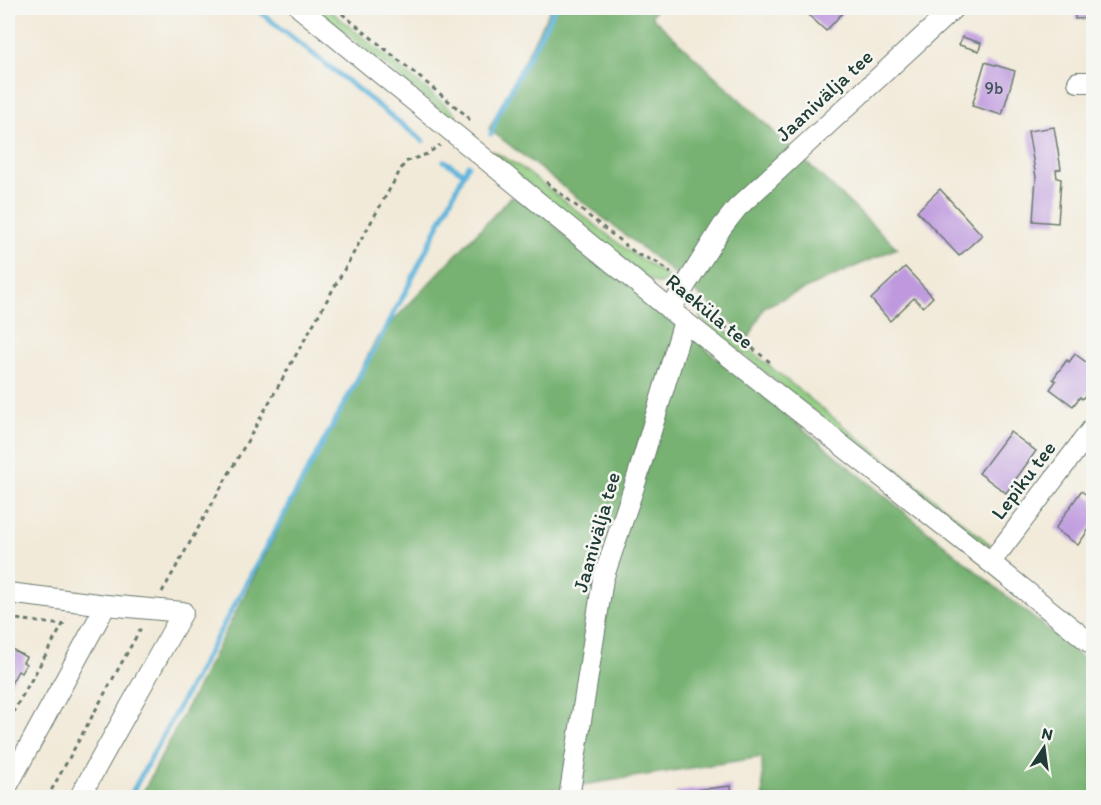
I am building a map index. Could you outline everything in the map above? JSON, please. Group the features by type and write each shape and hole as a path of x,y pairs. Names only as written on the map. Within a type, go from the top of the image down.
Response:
{"street":[{"name":"Raeküla tee","path":"300,8 677,315 1094,646"},
{"name":"Jaanivälja tee","path":"569,798 603,579 637,478 683,287 722,226 737,208 954,8"},
{"name":"Lepiku tee","path":"990,562 1094,426"},
{"path":"8,593 183,612 79,798"},
{"path":"1031,595 1055,602 1094,633"},
{"path":"8,785 106,605"}],"path":[{"path":"335,8 467,116 472,124"},
{"path":"47,798 405,162 439,147 452,132"},
{"path":"545,181 638,255 655,261 670,273 697,304 778,369"},
{"path":"8,721 77,602"},
{"path":"8,618 63,625"}],"green space":[{"path":"315,8 327,8 456,114 456,117 453,120"},
{"path":"551,8 657,8 651,16 897,248 764,307 749,338 665,266 489,129"},
{"path":"493,151 522,168 631,253 670,279 660,284 651,281 493,155"},
{"path":"511,197 539,209 570,241 619,272 690,336 1093,667 1093,797 763,797 762,757 515,797 140,798 377,338"},
{"path":"700,310 991,545 975,543 700,319"}],"building":[{"path":"801,8 845,8 846,9 826,31"},
{"path":"1075,8 1094,8 1094,18 1075,19"},
{"path":"962,37 981,43 979,51 959,45"},
{"path":"985,62 1015,71 1002,115 972,106"},
{"path":"1054,127 1061,169 1056,170 1057,178 1061,179 1058,223 1033,221 1036,177 1028,131"},
{"path":"940,189 982,235 959,256 917,211"},
{"path":"905,267 933,297 923,307 914,298 890,321 871,299"},
{"path":"1075,354 1094,368 1092,380 1094,385 1073,406 1050,389 1056,381 1053,379 1067,360 1069,362"},
{"path":"1010,432 1036,451 1006,493 979,473"},
{"path":"1081,491 1094,500 1094,522 1078,545 1055,529"},
{"path":"8,647 26,657 23,662 26,664 21,673 18,671 8,689"},
{"path":"731,786 732,798 676,798 676,792"}],"waterway":[{"path":"255,8 423,141"},
{"path":"491,134 499,112 555,8"},
{"path":"444,161 464,173"},
{"path":"129,798 407,289 468,165"}]}
